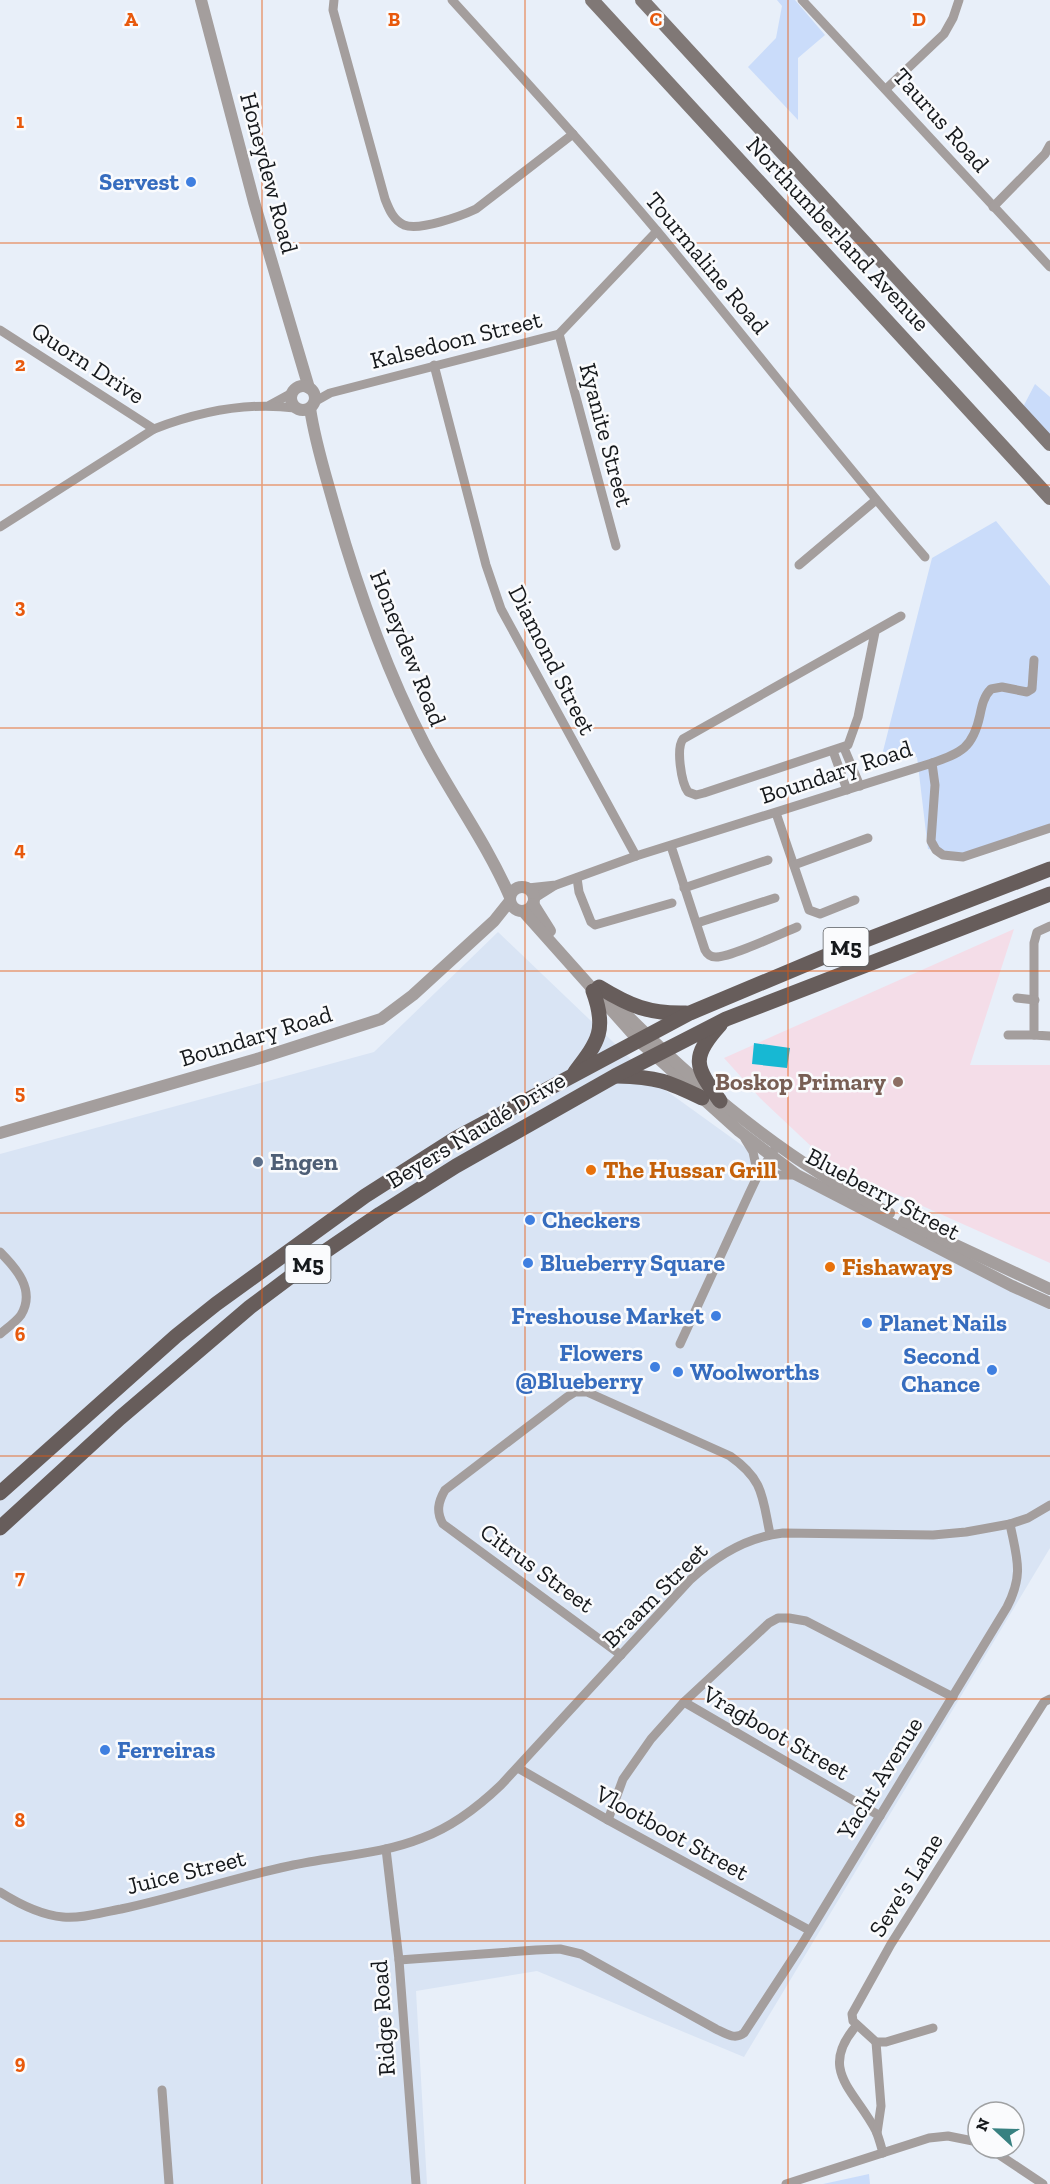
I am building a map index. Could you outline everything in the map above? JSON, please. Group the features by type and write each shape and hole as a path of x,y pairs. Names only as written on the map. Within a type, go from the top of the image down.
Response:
{"main road":[{"name":"Northumberland Avenue","path":"592,0 1050,498"},
{"name":"Northumberland Avenue","path":"642,0 1050,444"},
{"name":"Beyers Naudé Drive","path":"0,1493 176,1336 365,1196 438,1149 690,1013 825,956 1050,870"},
{"name":"Beyers Naudé Drive","path":"0,1528 120,1418 250,1307 314,1259 456,1166 659,1052 726,1019 1050,894"},
{"path":"596,989 650,1012 690,1013"},
{"path":"571,1077 593,1049 600,1033 600,1012 596,989"},
{"path":"720,1101 701,1074 699,1054 706,1040 726,1019"},
{"path":"615,1076 657,1078 702,1098"}],"street":[{"name":"Honeydew Road","path":"201,0 254,202 298,357 314,436 348,556 381,650 423,742 495,862 510,899"},
{"path":"334,0 333,10 385,199 394,218 403,224 420,225 463,215 476,208 573,134"},
{"name":"Tourmaline Road","path":"452,0 657,231 876,500 926,557"},
{"name":"Taurus Road","path":"802,0 1050,267"},
{"path":"886,89 944,34 959,0"},
{"path":"993,207 1045,154 1050,145"},
{"name":"Kalsedoon Street","path":"306,401 434,365 559,334 657,231"},
{"name":"Quorn Drive","path":"0,330 154,429"},
{"name":"Kyanite Street","path":"559,334 616,546"},
{"name":"Honeydew Road","path":"298,357 291,403 306,401"},
{"name":"Diamond Street","path":"434,365 488,572 501,609 636,856"},
{"path":"0,527 154,429 175,421 212,413 306,401 300,386 270,405"},
{"path":"799,565 876,500"},
{"path":"874,632 858,717 851,740 844,748 696,795 688,792 683,784 681,741 901,616"},
{"path":"932,764 957,754 968,745 976,728 984,699 991,689 1002,687 1027,692 1032,689 1034,660"},
{"path":"844,748 860,786"},
{"path":"833,751 847,790"},
{"name":"Boundary Road","path":"0,1133 260,1058 381,1019 413,995 494,921 556,885 636,856 932,764 935,785 931,841 936,850 943,855 963,857 1050,828"},
{"path":"776,813 809,910 820,914 855,900"},
{"path":"794,865 868,838"},
{"path":"671,846 705,950 710,956 717,957 797,927"},
{"path":"684,888 768,860"},
{"name":"Honeydew Road","path":"495,862 596,989 659,1052"},
{"path":"577,878 579,892 591,922 595,925 672,903"},
{"name":"Boundary Road","path":"494,921 514,890 527,900"},
{"path":"697,924 775,898"},
{"path":"510,899 514,908 527,900"},
{"path":"1034,1035 1035,936 1040,929 1050,926"},
{"path":"1017,998 1035,1000"},
{"path":"1008,1035 1050,1036"},
{"name":"Blueberry Street","path":"659,1052 702,1098 739,1131 879,1208 1050,1289"},
{"name":"Blueberry Street","path":"659,1052 720,1101 774,1149 797,1175 1012,1286 1050,1303"},
{"path":"739,1131 753,1152 758,1175"},
{"path":"680,1344 758,1175 774,1149"},
{"path":"758,1175 797,1175"},
{"path":"0,1252 21,1275 26,1297 22,1313 0,1334"},
{"name":"Citrus Street","path":"621,1655 443,1524 438,1516 438,1508 445,1491 567,1397 580,1391 737,1461 753,1475 759,1485 770,1534"},
{"name":"Braam Street","path":"386,1849 423,1838 453,1823 481,1803 518,1768 704,1568 734,1548 770,1534 783,1533 933,1535 966,1532 1010,1524 1028,1518 1050,1505"},
{"name":"Yacht Avenue","path":"399,1960 536,1950 571,1951 581,1954 716,2029 735,2037 744,2033 1007,1607 1018,1582 1019,1571 1010,1524"},
{"path":"608,1820 623,1779 651,1739 684,1702 758,1632 778,1618 789,1617 806,1621 953,1697"},
{"name":"Seve's Lane","path":"857,2025 853,2021 852,2014 891,1944 1044,1702 1050,1699"},
{"name":"Vragboot Street","path":"684,1702 880,1816"},
{"name":"Vlootboot Street","path":"518,1768 809,1930"},
{"name":"Juice Street","path":"0,1892 37,1912 64,1917 93,1914 140,1905 289,1866 386,1849"},
{"name":"Ridge Road","path":"386,1849 399,1960 416,2184"},
{"path":"883,2153 877,2133 841,2074 840,2052 846,2037 857,2025 876,2042 886,2042 933,2028"},
{"path":"876,2042 881,2106 877,2133"},
{"path":"162,2090 170,2184"},
{"path":"786,2184 929,2138 948,2136 966,2140"},
{"path":"1007,2160 1043,2184"}],"shaded area":[{"path":"777,0 795,0 825,35 798,58 798,120 748,67 776,38 782,6"},
{"path":"1035,384 1050,397 1050,435 1023,407"},
{"path":"996,521 1050,586 1050,825 964,855 928,849 917,757 879,767 932,558"},
{"name":"Boskop Primary","path":"1014,929 970,1065 1050,1065 1050,1263 831,1165 760,1098 724,1058"},
{"path":"498,932 657,1084 761,1159 801,1182 1050,1306 1050,1548 744,2057 537,1971 416,1991 427,2184 0,2184 0,1154 374,1052"},
{"path":"869,2174 870,2184 823,2184"}],"water":[{"path":"754,1043 790,1048 787,1068 752,1064"}],"place":[{"name":"Servest","path":"191,182"},
{"name":"Boskop Primary","path":"898,1082"},
{"name":"Engen","path":"258,1162"},
{"name":"The Hussar Grill","path":"591,1170"},
{"name":"Checkers","path":"530,1220"},
{"name":"Blueberry Square","path":"528,1263"},
{"name":"Fishaways","path":"830,1267"},
{"name":"Freshouse Market","path":"716,1316"},
{"name":"Planet Nails","path":"867,1323"},
{"name":"Flowers @Blueberry","path":"655,1367"},
{"name":"Second Chance","path":"992,1370"},
{"name":"Woolworths","path":"678,1372"},
{"name":"Ferreiras","path":"105,1750"}]}
